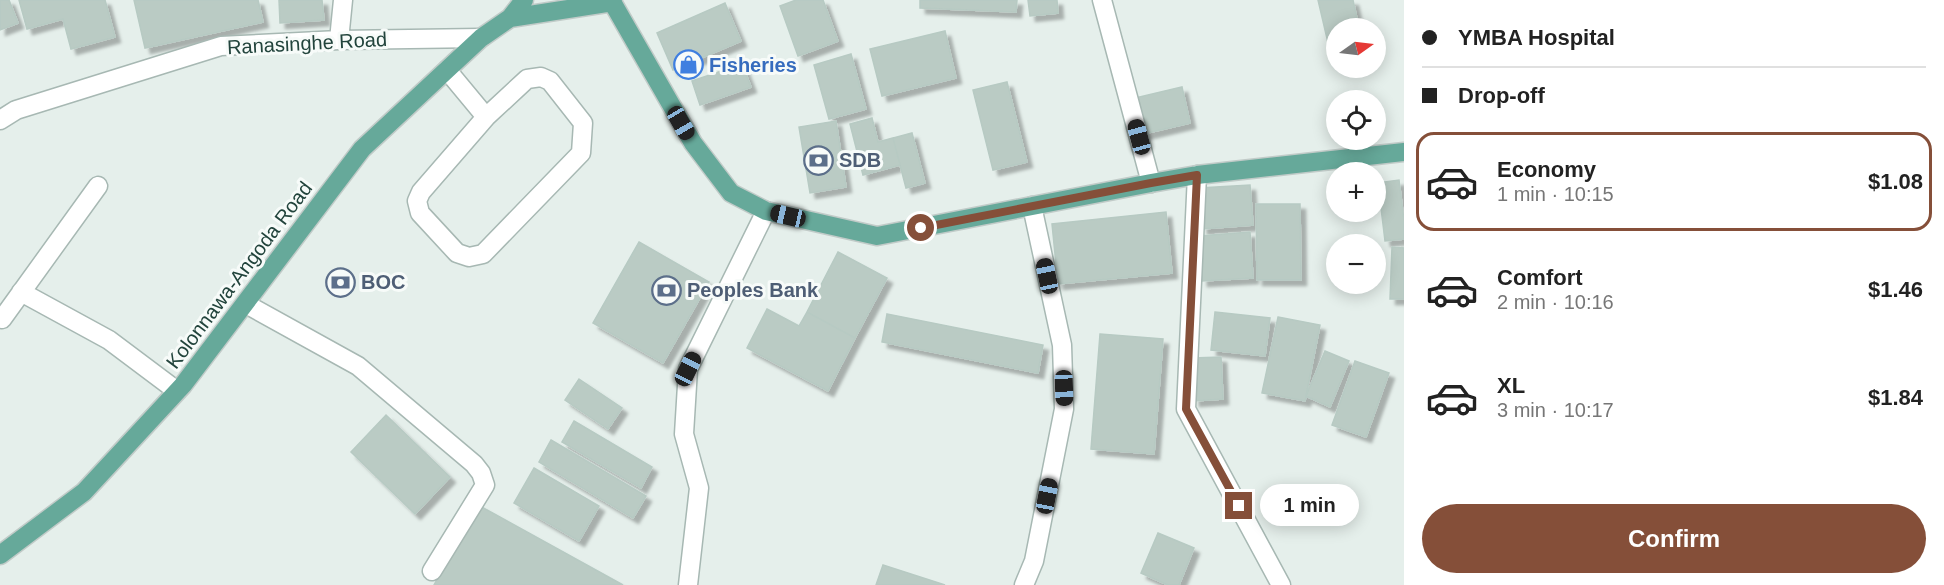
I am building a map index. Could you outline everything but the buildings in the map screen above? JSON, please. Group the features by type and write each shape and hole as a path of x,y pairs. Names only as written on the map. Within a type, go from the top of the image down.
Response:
{"main road":[{"name":"Kolonnawa-Angoda Road","path":"0,555 84,492 177,391 246,304 362,149 481,38 510,18 524,0"},
{"name":"Kolonnawa-Angoda Road","path":"510,18 612,1"},
{"path":"612,1 693,143 731,193 766,211 877,236 1197,175 1404,152"}],"street":[{"path":"339,40 344,0"},
{"path":"1102,0 1151,183"},
{"name":"Ranasinghe Road","path":"0,120 16,110 222,46 339,40 481,38"},
{"path":"447,70 486,117"},
{"path":"541,77 550,81 583,123 582,146 581,153 483,254 470,257 457,253 420,213 417,201 422,192 486,117 527,79 541,77"},
{"path":"1197,175 1186,409 1281,585"},
{"path":"2,319 98,186"},
{"path":"1024,585 1034,561 1064,409 1062,345 1032,207"},
{"path":"688,585 699,488 684,434 688,369 766,211"},
{"path":"21,292 110,340 177,391"},
{"path":"246,304 358,366 474,464 481,473 485,485 432,571"}],"place":[{"name":"Fisheries","path":"688,65"},
{"name":"SDB","path":"818,160"},
{"name":"BOC","path":"340,282"},
{"name":"Peoples Bank","path":"666,290"}],"route":[{"path":"921,228 1197,175 1186,409 1239,506"}]}
